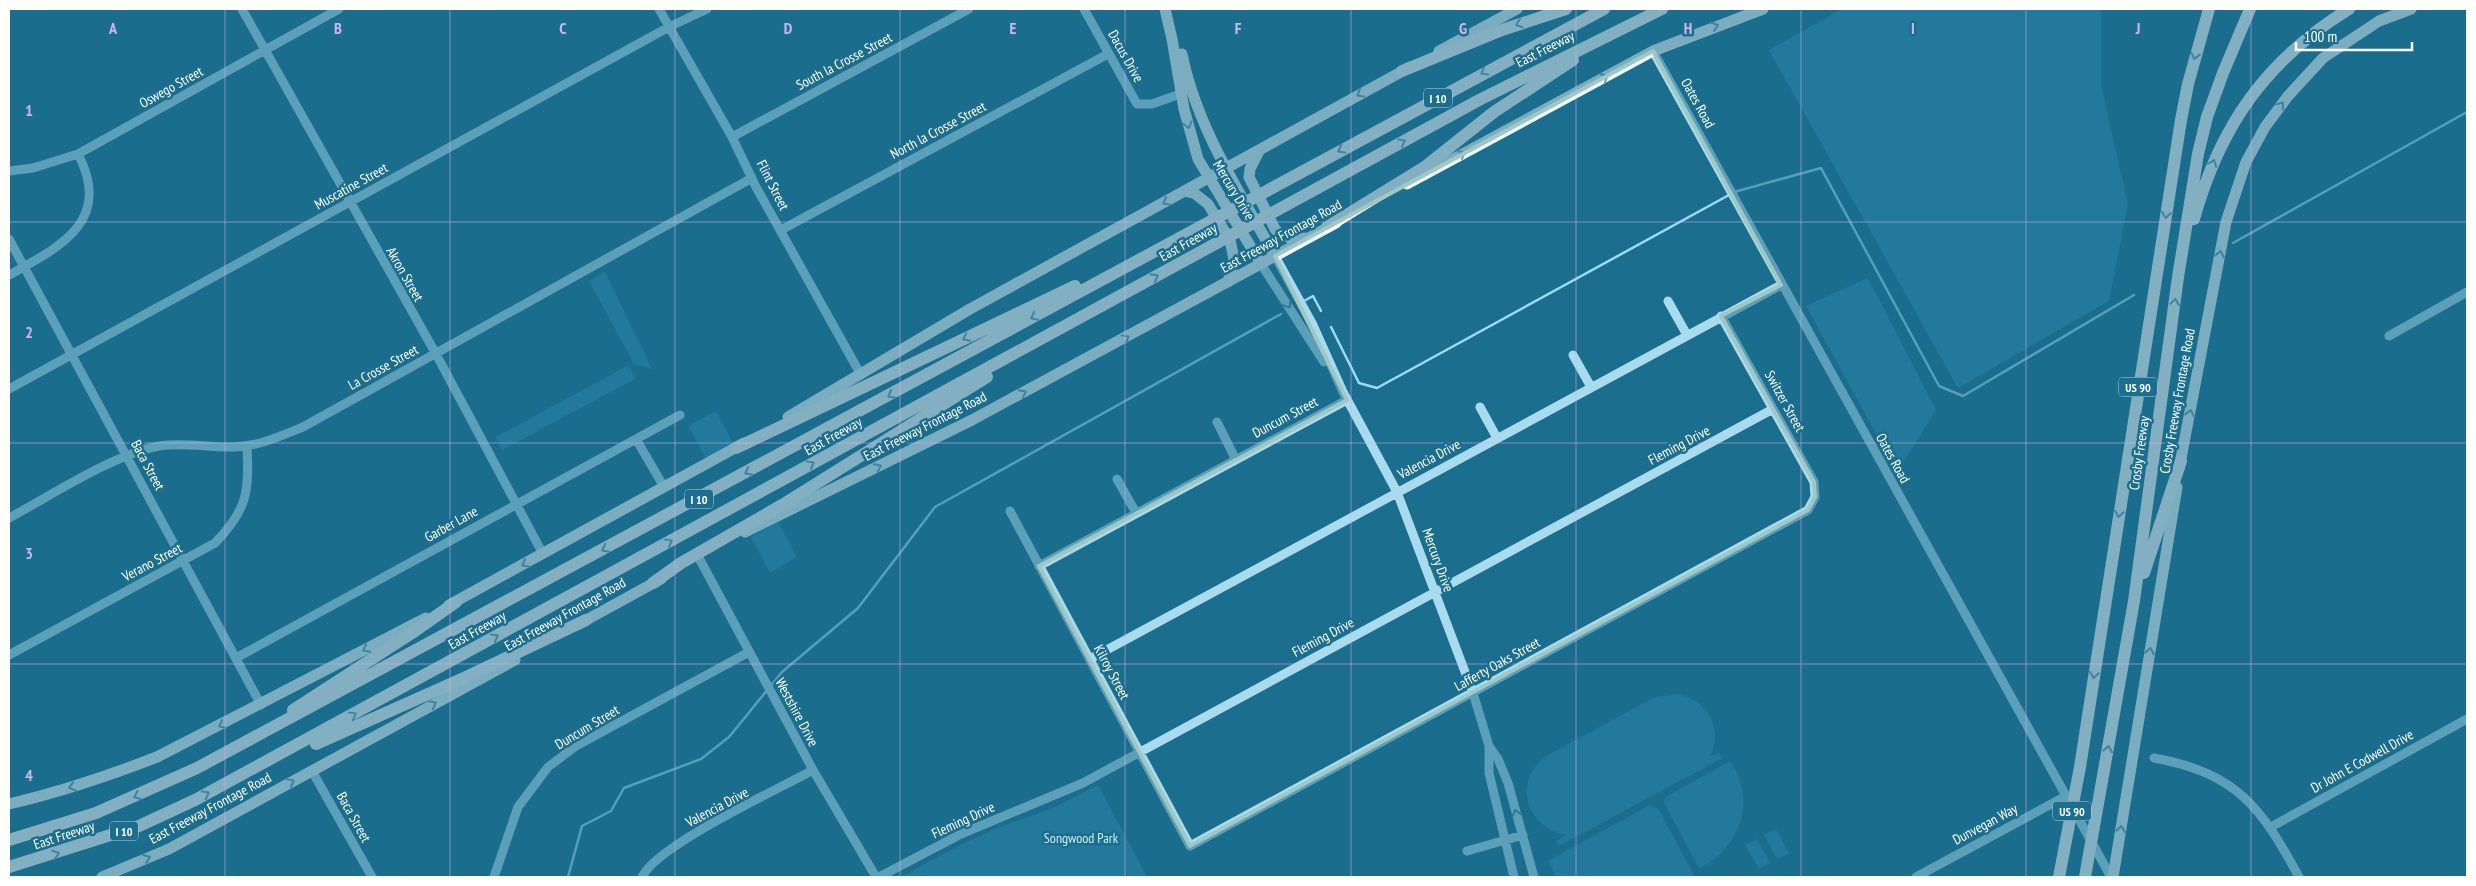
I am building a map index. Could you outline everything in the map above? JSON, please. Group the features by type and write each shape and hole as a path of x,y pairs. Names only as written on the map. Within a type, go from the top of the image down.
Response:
{"highway":[{"path":"1402,70 1502,30 1566,9"},
{"name":"East Freeway","path":"9,840 88,816 138,796 228,752 1604,9"},
{"name":"East Freeway","path":"9,867 139,826 233,780 1481,99 1662,9"},
{"name":"Crosby Freeway","path":"2059,877 2080,767 2181,120 2198,46 2209,9"},
{"name":"Crosby Freeway","path":"2085,877 2134,601 2178,277 2202,136 2222,73 2250,9"},
{"path":"2178,277 2198,205 2213,163 2235,118 2276,67 2302,42 2349,9"},
{"path":"1327,227 1426,166 1531,86 1630,24"},
{"path":"736,448 1028,308 1169,244"},
{"path":"654,583 681,563 790,500 1097,308"},
{"path":"2134,601 2181,461"},
{"path":"228,752 412,633 456,602"},
{"path":"233,780 464,678 586,620"}],"main road":[{"name":"Mercury Drive","path":"1166,9 1180,94 1198,159 1261,264"},
{"name":"Mercury Drive","path":"1166,9 1178,32 1188,83 1198,111 1275,256"},
{"path":"9,804 55,793 110,776 157,757 261,705 456,602 664,488 736,448 963,314 1402,70 1517,9"},
{"name":"East Freeway Frontage Road","path":"102,877 169,849 749,530 972,420 1653,51 1763,9"},
{"name":"Crosby Freeway Frontage Road","path":"2112,877 2181,461 2226,222 2246,162 2264,127 2288,96 2324,58 2379,21 2411,9"},
{"path":"1260,149 1250,169 1249,177 1275,229 1285,237 1307,238"},
{"path":"1184,191 1194,193 1208,204 1230,240 1234,260 1228,282"}],"street":[{"name":"Akron Street","path":"242,9 436,354 543,554"},
{"name":"Oswego Street","path":"9,171 33,168 78,154 339,9"},
{"name":"Flint Street","path":"659,9 732,137 752,178 861,375"},
{"name":"Muscatine Street","path":"9,389 669,27 707,9"},
{"name":"South la Crosse Street","path":"732,137 968,9"},
{"name":"Dacus Drive","path":"1084,9 1137,104 1152,104 1180,94"},
{"name":"Oates Road","path":"1653,51 2112,877"},
{"name":"North la Crosse Street","path":"781,230 1108,54"},
{"path":"9,275 64,242 83,221 89,200 87,171 78,154"},
{"name":"La Crosse Street","path":"9,518 127,455 140,450 171,445 247,446 303,427 752,178"},
{"name":"Baca Street","path":"9,239 261,705"},
{"name":"Mercury Drive","path":"1275,256 1313,325 1345,396"},
{"name":"Mercury Drive","path":"1261,264 1345,396 1397,492 1472,693 1489,746 1498,759 1508,783 1534,877"},
{"name":"Valencia Drive","path":"1090,659 1781,284"},
{"path":"2388,336 2467,292"},
{"path":"1668,301 1686,334"},
{"name":"Switzer Street","path":"1721,316 1814,482 1816,497 1813,502"},
{"path":"1573,355 1591,387"},
{"name":"Duncum Street","path":"1039,566 1345,396"},
{"path":"1480,407 1498,438"},
{"name":"Fleming Drive","path":"877,877 961,834 1059,794 1140,752 1774,409"},
{"name":"Garber Lane","path":"236,658 680,415"},
{"path":"1217,422 1235,458"},
{"path":"636,439 664,488"},
{"name":"Verano Street","path":"9,655 215,543 231,526 244,505 249,474 247,446"},
{"path":"1117,479 1136,513"},
{"name":"Lafferty Oaks Street","path":"1190,846 1808,510 1813,502"},
{"name":"Kilroy Street","path":"1010,511 1190,846"},
{"name":"Westshire Drive","path":"699,558 814,770 877,877"},
{"name":"Duncum Street","path":"494,877 518,807 548,767 576,746 749,652"},
{"name":"Dr John E Codwell Drive","path":"2271,827 2467,719"},
{"name":"Mercury Drive","path":"1489,746 1488,773 1514,877"},
{"path":"2154,758 2202,770 2225,782 2242,794 2271,827 2299,877"},
{"name":"Valencia Drive","path":"642,877 646,868 673,845 814,770"},
{"name":"Baca Street","path":"312,771 372,877"},
{"name":"Dunvegan Way","path":"1916,877 2066,796"},
{"path":"1467,852 1523,835"}],"highlighted area":[{"path":"1653,51 1781,285 1721,316 1814,482 1815,497 1808,510 1190,846 1039,566 1347,400 1275,256"}],"green space":[{"path":"1842,9 2101,9 2101,85 2128,204 2109,301 1958,388 1769,50"},
{"path":"605,272 652,369 634,364 589,281"},
{"path":"1868,278 1936,410 1897,472 1806,306"},
{"path":"629,365 635,379 502,450 496,437"},
{"path":"716,411 733,443 706,458 688,426"},
{"path":"778,522 797,557 770,573 751,537"},
{"path":"1676,694 1696,702 1710,716 1715,736 1710,757 1719,753 1722,758 1559,846 1556,841 1566,835 1551,830 1540,822 1532,811 1528,800 1527,787 1530,775 1538,764 1550,754 1653,698"},
{"path":"1730,761 1743,791 1743,807 1740,822 1734,836 1725,849 1713,860 1699,868 1664,803 1666,797"},
{"name":"Songwood Park","path":"1098,785 1147,877 901,877 960,845 997,828 1051,809"},
{"path":"1648,806 1658,808 1695,877 1556,877 1548,861"},
{"path":"1776,829 1789,853 1777,859 1764,835"},
{"path":"1757,839 1770,863 1759,869 1745,845"}],"waterway":[{"path":"2233,243 2467,112"},
{"path":"1734,192 1821,168 1939,386 1963,396 2134,295"},
{"path":"1331,327 1359,383 1377,388 1729,195"},
{"path":"1304,301 1313,296 1321,311"},
{"path":"568,877 582,826 611,811 624,788 701,759 729,737 782,672 858,608 935,507 1281,314"}]}
